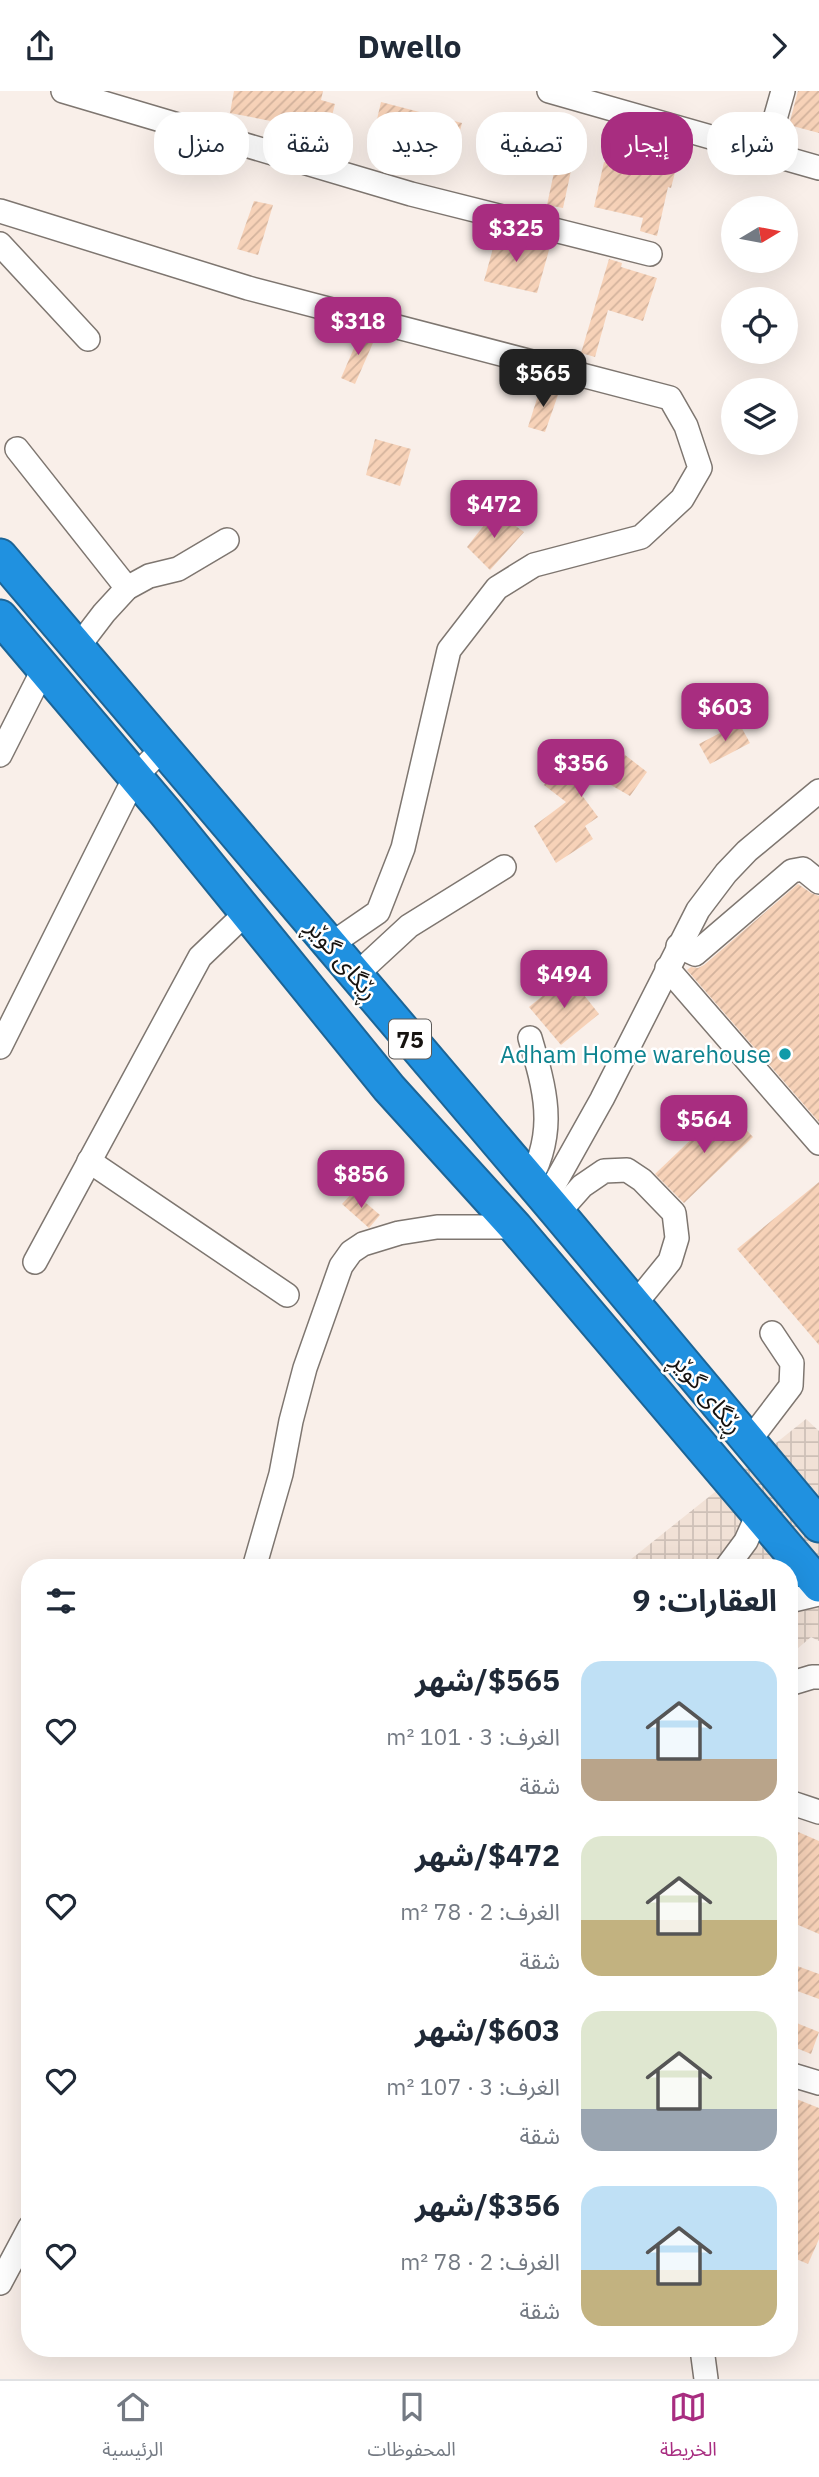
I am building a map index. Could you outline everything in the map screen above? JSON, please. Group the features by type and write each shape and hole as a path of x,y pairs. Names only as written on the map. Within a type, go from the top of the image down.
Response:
{"highway":[{"name":"ڕێگای گوێڕ","path":"0,556 545,1197 819,1525"},
{"name":"ڕێگای گوێڕ","path":"0,617 135,777 388,1088 515,1227 797,1559"},
{"name":"ڕێگای گوێڕ","path":"798,1561 819,1585"}],"street":[{"path":"62,91 411,194 650,254"},
{"path":"549,91 707,137"},
{"path":"777,112 783,91"},
{"path":"798,162 819,167"},
{"path":"0,211 248,288 670,398 686,426 700,468 682,499 641,537 534,565 497,588 449,650 403,848 378,912 330,945"},
{"path":"0,244 88,339"},
{"path":"17,449 127,588"},
{"path":"78,647 103,613 127,588 149,576 178,569 227,540"},
{"path":"0,755 44,669"},
{"path":"0,1047 135,777 163,748"},
{"path":"545,1197 602,1099 698,910 726,873 777,825 819,792"},
{"path":"356,975 409,926 504,867"},
{"path":"678,946 695,954 792,871 803,869 819,882"},
{"path":"34,1262 200,957 246,912"},
{"path":"667,968 819,1143"},
{"path":"530,1038 545,1089 546,1130 541,1159 545,1197"},
{"path":"89,1161 287,1295"},
{"path":"545,1197 582,1186 604,1171 627,1170 642,1180 674,1213 677,1238 670,1261 635,1304"},
{"path":"257,1559 281,1474 305,1369 341,1266 351,1252 363,1244 399,1233 437,1227 515,1227"},
{"path":"749,1441 791,1386 792,1363 772,1333"},
{"path":"733,1559 747,1541 758,1514"},
{"path":"798,1599 819,1594"},
{"path":"798,1681 819,1677"},
{"path":"798,1805 819,1812"},
{"path":"798,2077 819,2083"},
{"path":"0,2283 21,2244"},
{"path":"703,2357 706,2379"}],"shaded area":[{"path":"806,1419 819,1431 819,1641 811,1637 798,1648 798,1559 631,1559"}],"building":[{"path":"234,91 323,91 321,100 335,104 333,112 263,112 263,119 249,117 249,112 230,112"},
{"path":"798,91 819,91 819,133 798,127 798,112 792,112"},
{"path":"381,102 420,112 379,112"},
{"path":"553,175 570,175 563,208 547,205"},
{"path":"601,175 674,175 671,188 668,187 657,236 640,231 643,218 594,207"},
{"path":"254,201 273,205 258,255 237,249"},
{"path":"498,230 511,234 509,242 549,250 537,293 484,281"},
{"path":"609,259 622,263 621,267 657,278 643,321 608,310 595,357 581,353"},
{"path":"361,332 376,336 355,384 341,378"},
{"path":"541,386 559,392 545,432 528,427"},
{"path":"375,439 411,449 400,486 366,475"},
{"path":"495,511 524,532 490,570 467,547"},
{"path":"739,723 750,743 710,764 699,744"},
{"path":"616,748 647,772 630,796 597,777 581,794 598,817 585,826 593,839 556,863 534,826 566,802 544,785 547,778 538,773 551,755 564,770 577,755 595,770"},
{"name":"Adham Home warehouse","path":"798,884 819,896 819,1122 687,970 704,965"},
{"path":"568,975 599,1014 561,1045 529,1007"},
{"path":"725,1107 753,1137 684,1203 655,1174"},
{"path":"819,1182 819,1345 737,1249"},
{"path":"353,1192 380,1215 369,1228 342,1204"},
{"path":"798,1832 819,1841 819,1934 798,1925"},
{"path":"798,1966 819,1974 819,1999 798,1991"},
{"path":"798,2024 819,2032 811,2054 798,2049"},
{"path":"798,2100 819,2108 819,2239 808,2264 798,2260"}],"place":[{"name":"Adham Home warehouse","path":"785,1054"}]}
